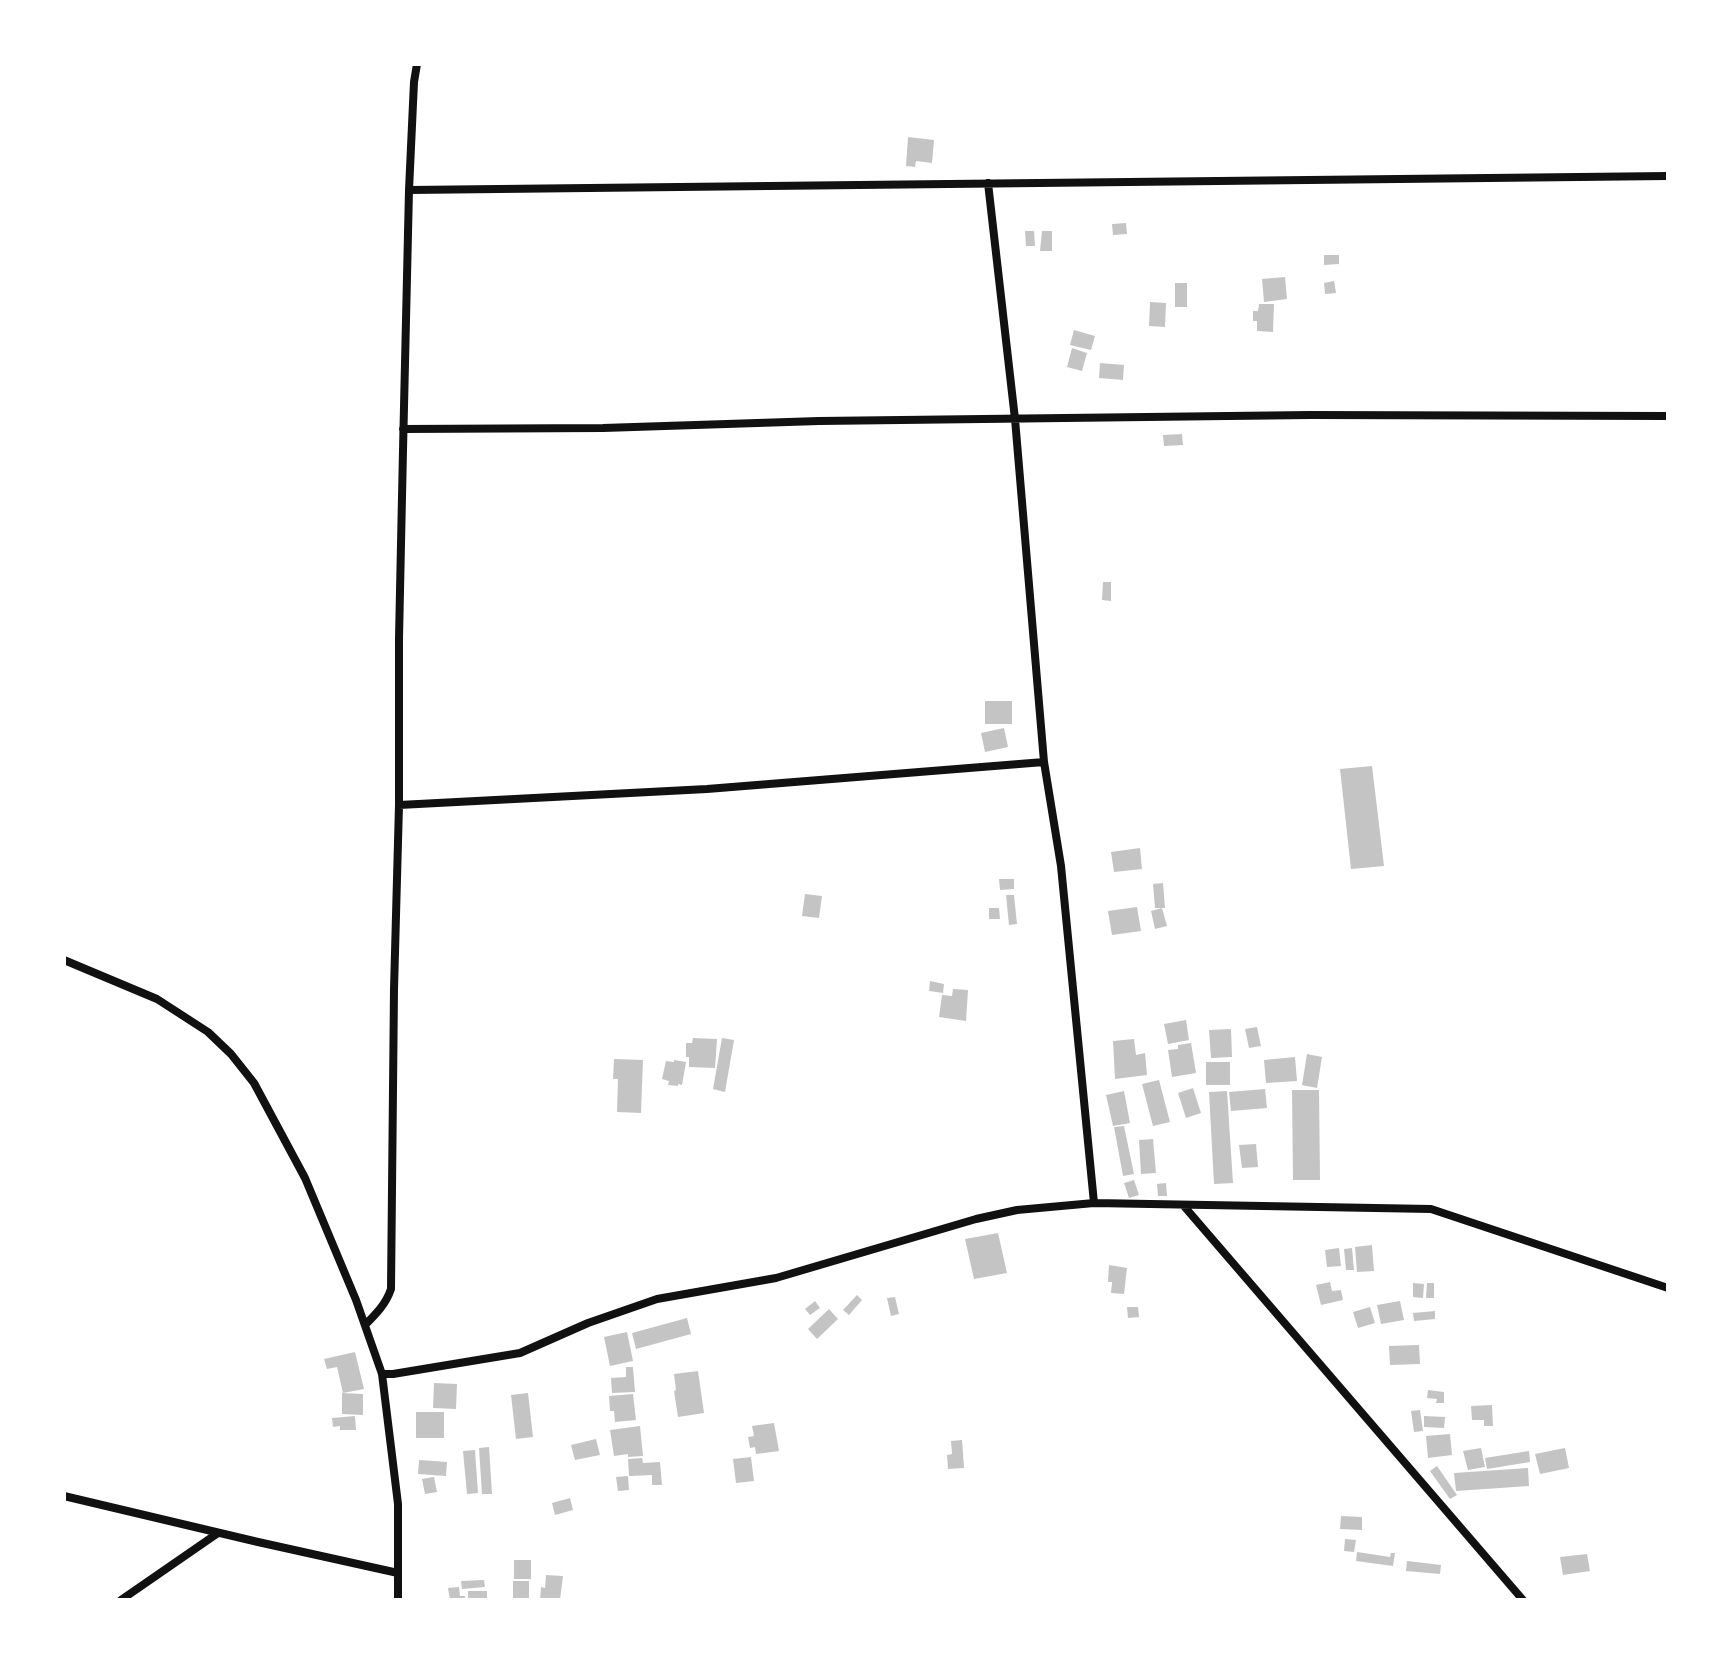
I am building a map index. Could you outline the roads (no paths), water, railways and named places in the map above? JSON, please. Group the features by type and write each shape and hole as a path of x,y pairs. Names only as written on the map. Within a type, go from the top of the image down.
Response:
{"street":[{"path":"365,1325 383,1306 391,1289 403,429 409,190 417,64"},
{"path":"409,190 1668,176"},
{"path":"988,183 1015,419 1044,762 1061,866 1094,1203"},
{"path":"403,429 1310,415 1668,416"},
{"path":"399,805 707,789 1044,762"},
{"path":"64,960 157,999 208,1032 254,1083 305,1178 382,1374 398,1504 398,1600"},
{"path":"382,1374 520,1353 588,1323 657,1299 776,1278 1017,1210 1094,1203 1431,1209 1668,1288"},
{"path":"1183,1205 1523,1600"},
{"path":"64,1496 398,1573"},
{"path":"121,1600 218,1533"}]}
